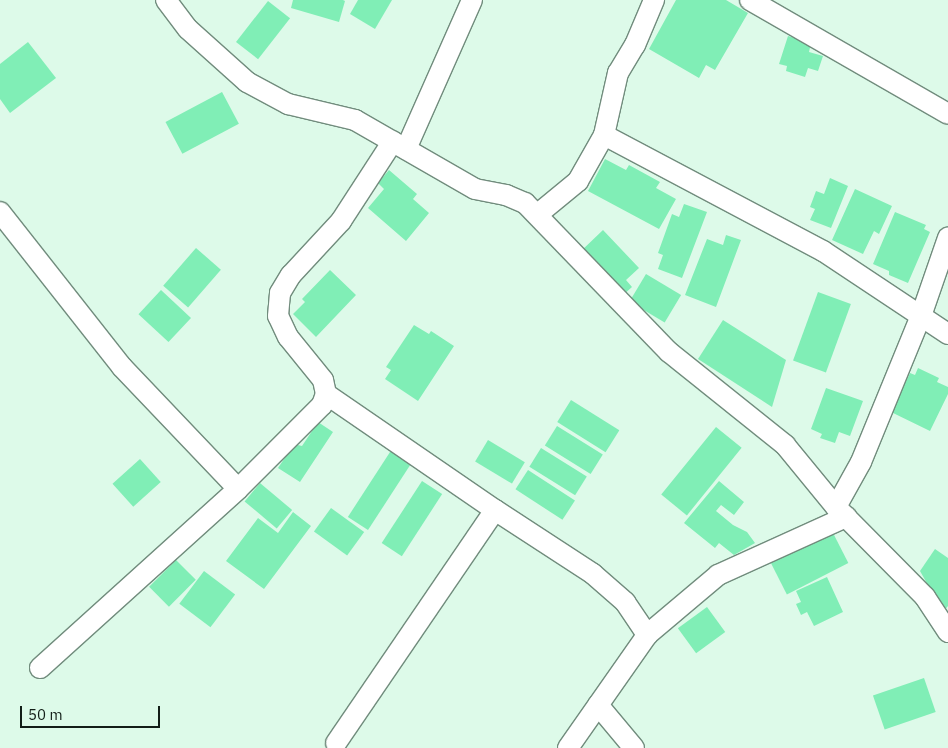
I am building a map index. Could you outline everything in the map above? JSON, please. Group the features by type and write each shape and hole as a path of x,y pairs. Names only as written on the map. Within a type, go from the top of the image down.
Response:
{"street":[{"path":"166,0 188,29 247,82 288,104 355,120 475,189 506,195 525,203 538,214 669,352 785,445 841,512 925,597 948,632"},
{"path":"40,668 238,489 322,405 326,394 323,380 288,337 278,316 280,293 291,275 340,221 399,145 472,0"},
{"path":"538,214 578,181 604,135 618,73 635,45 654,0"},
{"path":"750,0 948,114"},
{"path":"604,135 823,251 948,334"},
{"path":"0,212 122,367 238,489"},
{"path":"568,748 647,635 718,575 841,512 921,316 948,238"},
{"path":"326,394 592,574 625,602 647,635"},
{"path":"336,743 495,510"},
{"path":"598,705 634,748"}],"building":[{"path":"293,0 345,1 339,22 291,8"},
{"path":"358,0 392,0 375,29 350,14"},
{"path":"676,0 726,0 748,13 715,70 706,65 699,78 649,49"},
{"path":"268,1 290,18 258,59 236,42"},
{"path":"788,36 811,43 809,52 823,56 818,71 808,68 805,77 786,71 787,66 779,64"},
{"path":"28,42 56,78 10,113 0,99 0,64"},
{"path":"222,92 239,124 182,154 165,122"},
{"path":"605,159 626,170 629,165 660,182 656,188 676,199 659,229 588,191"},
{"path":"389,170 417,194 413,199 429,213 406,241 368,208 384,189 378,183"},
{"path":"830,178 848,186 831,228 810,220 815,209 810,207 816,191 824,194"},
{"path":"855,189 892,206 879,234 874,231 863,254 832,240"},
{"path":"684,204 707,212 682,278 658,269 663,255 658,253 672,214 679,217"},
{"path":"895,212 926,225 924,229 930,232 908,283 889,275 889,271 873,264"},
{"path":"603,230 639,268 626,280 632,287 622,296 580,252"},
{"path":"726,235 741,240 716,307 685,295 707,239 723,245"},
{"path":"196,248 221,270 188,307 163,286"},
{"path":"330,270 356,295 316,337 293,314 305,302 302,299"},
{"path":"646,274 681,295 665,323 630,301"},
{"path":"161,290 191,318 168,342 138,314"},
{"path":"818,292 851,304 826,373 793,361"},
{"path":"723,320 786,360 772,407 698,359"},
{"path":"414,325 429,334 431,331 454,346 418,401 385,379 391,370 386,367"},
{"path":"918,368 939,378 937,382 948,387 948,394 930,431 891,412 910,373 915,375"},
{"path":"826,388 863,401 850,436 839,432 835,443 820,438 822,434 811,429"},
{"path":"571,400 619,430 606,452 557,422"},
{"path":"318,422 333,432 300,482 278,468 294,444 302,446"},
{"path":"557,426 603,455 591,474 545,446"},
{"path":"716,427 742,448 687,515 661,495"},
{"path":"488,440 525,462 512,484 475,461"},
{"path":"541,448 587,477 575,495 529,467"},
{"path":"392,449 412,462 368,530 348,517"},
{"path":"140,459 161,482 133,507 113,484"},
{"path":"528,470 575,500 562,520 515,489"},
{"path":"422,481 442,494 402,556 382,543"},
{"path":"719,481 744,502 734,515 721,505 716,511 733,525 747,532 755,543 734,555 719,543 715,548 684,523"},
{"path":"260,483 292,510 277,528 245,501"},
{"path":"331,508 364,532 347,556 314,531"},
{"path":"293,512 311,526 264,589 226,561 258,518 278,533"},
{"path":"832,531 848,563 787,594 771,562"},
{"path":"935,549 948,558 948,606 943,612 920,571"},
{"path":"176,560 196,580 169,607 149,587"},
{"path":"204,571 235,594 210,627 179,604"},
{"path":"827,577 843,612 814,626 807,612 801,615 796,604 801,602 796,591"},
{"path":"707,607 725,632 696,653 678,628"},
{"path":"924,678 936,712 885,730 873,696"}]}
